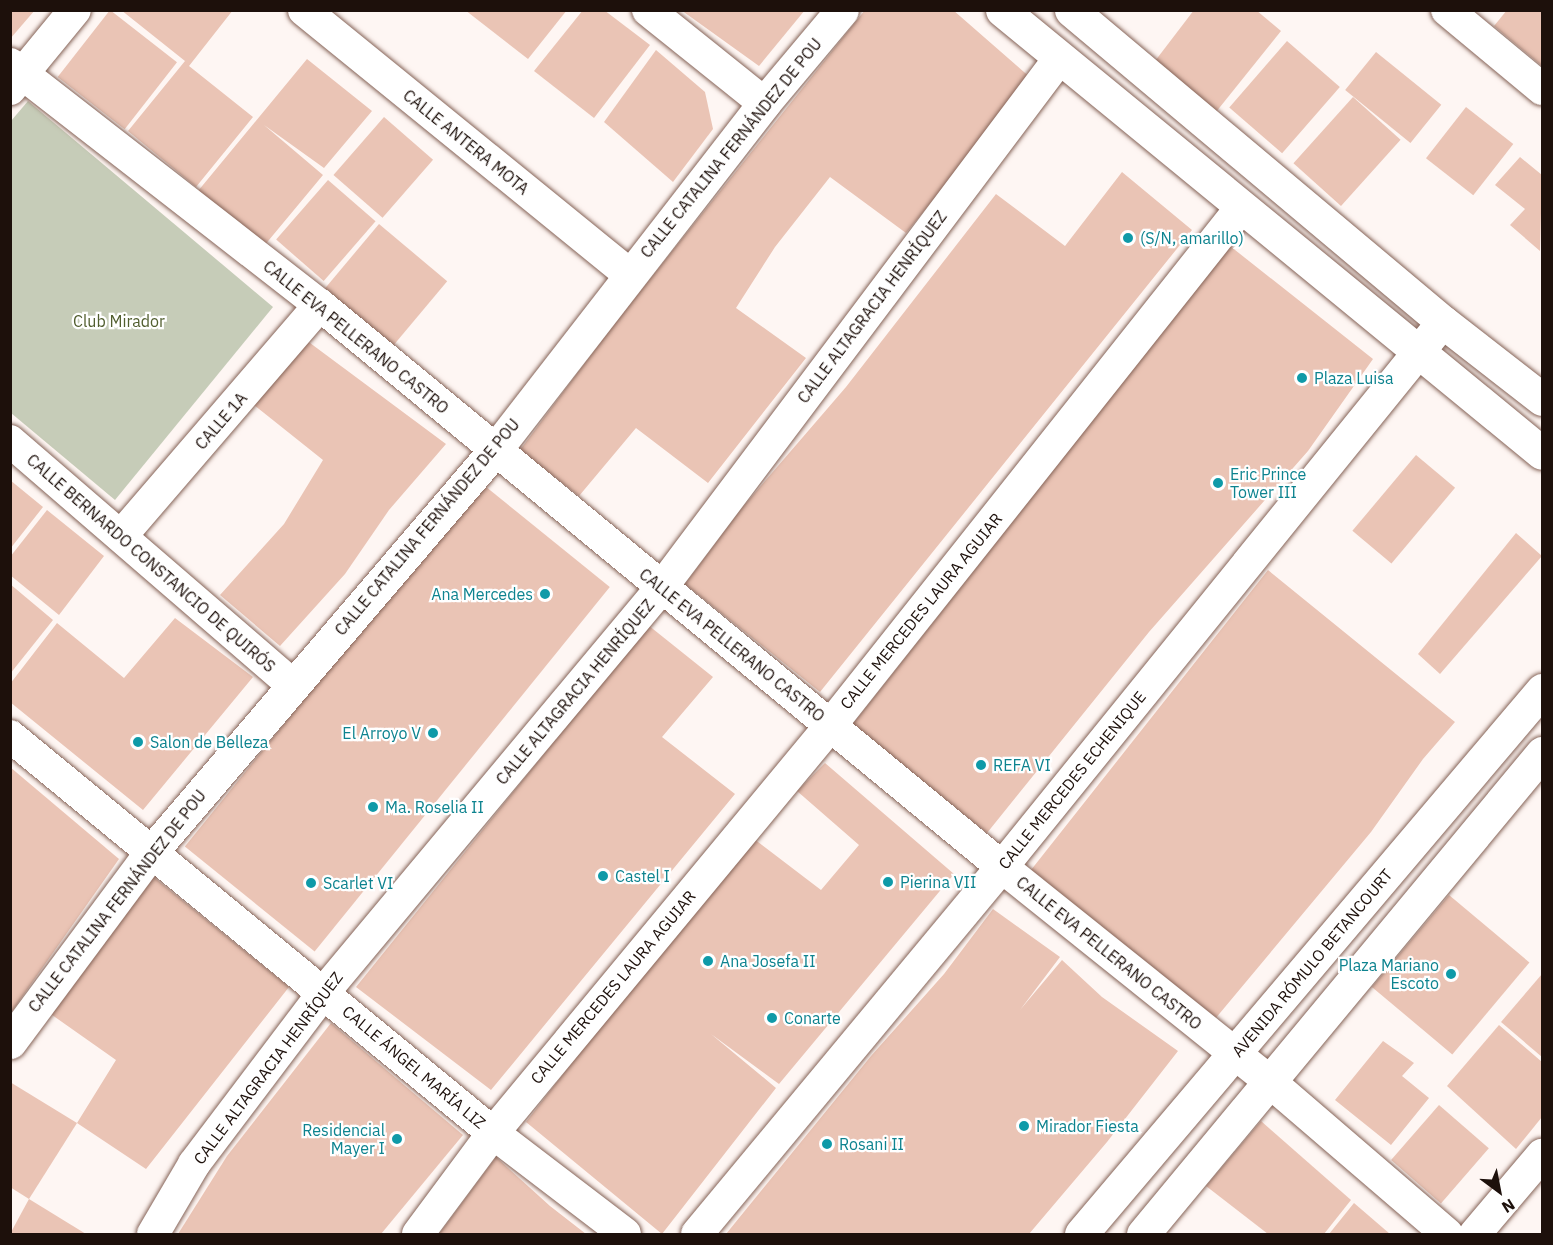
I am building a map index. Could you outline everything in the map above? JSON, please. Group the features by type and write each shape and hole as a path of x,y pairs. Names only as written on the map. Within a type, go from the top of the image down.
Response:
{"main road":[{"name":"CALLE CATALINA FERNÁNDEZ DE POU","path":"10,1042 152,851 292,684 495,450 629,274 764,103 842,10"},
{"path":"1002,10 1240,209 1542,453"},
{"path":"1071,10 1443,322 1542,399"},
{"name":"AVENIDA RÓMULO BETANCOURT","path":"1081,1234 1236,1054 1350,915 1542,690"},
{"path":"1143,1234 1542,753"}],"street":[{"path":"15,76 75,10"},
{"name":"CALLE ANTERA MOTA","path":"304,10 629,274"},
{"path":"648,10 764,103"},
{"path":"1447,10 1542,89"},
{"name":"CALLE ALTAGRACIA HENRÍQUEZ","path":"153,1234 194,1164 324,992 662,587 1059,59"},
{"name":"CALLE EVA PELLERANO CASTRO","path":"15,76 320,305 1002,867 1269,1081 1447,1234"},
{"name":"CALLE MERCEDES LAURA AGUIAR","path":"418,1234 493,1133 830,726 1240,209"},
{"name":"CALLE 1A","path":"121,536 320,305"},
{"name":"CALLE MERCEDES ECHENIQUE","path":"698,1234 1002,867 1443,322"},
{"name":"CALLE BERNARDO CONSTANCIO DE QUIRÓS","path":"10,441 292,684"},
{"name":"CALLE ÁNGEL MARÍA LIZ","path":"10,736 493,1133 625,1234"},
{"path":"1475,1234 1542,1155"}],"green space":[{"name":"Club Mirador","path":"28,101 273,307 115,500 11,413 11,121"}],"building":[{"path":"10,10 35,10 10,39"},
{"path":"110,10 177,62 125,129 58,77"},
{"path":"121,10 233,10 189,66 253,117 196,187 128,131 185,61"},
{"path":"465,10 567,10 528,59"},
{"path":"583,10 604,10 650,45 594,118 534,71"},
{"path":"681,10 805,10 759,66"},
{"path":"865,10 953,10 1032,79 906,233 830,177 775,247 736,308 806,358 708,483 636,428 579,496 520,450 614,324"},
{"path":"1194,10 1256,10 1281,31 1212,117 1152,65"},
{"path":"1507,10 1542,10 1542,66 1494,26"},
{"path":"1287,41 1340,87 1282,153 1229,107"},
{"path":"656,50 705,92 713,129 673,182 604,122"},
{"path":"1376,52 1441,105 1410,143 1345,90"},
{"path":"307,59 372,111 324,168 264,125 323,175 264,246 198,191"},
{"path":"1353,97 1401,140 1341,206 1293,163"},
{"path":"1466,107 1513,144 1473,195 1426,158"},
{"path":"384,117 433,160 383,218 333,175"},
{"path":"1520,157 1542,175 1540,251 1510,225 1525,209 1495,185"},
{"path":"1122,172 1192,230 820,692 685,584 741,509 846,387 996,194 1065,246"},
{"path":"328,180 376,221 324,281 276,240"},
{"path":"379,224 447,281 390,349 322,292"},
{"path":"1230,246 1373,359 1308,451 1149,632 987,833 852,725"},
{"path":"306,340 446,444 389,510 345,574 280,646 220,595 284,524 323,460 254,405"},
{"path":"1416,455 1455,488 1391,564 1352,531"},
{"path":"10,480 43,507 10,549"},
{"path":"480,482 610,587 315,952 185,846"},
{"path":"47,510 104,556 59,615 10,575 10,557"},
{"path":"1516,533 1542,556 1440,674 1418,654"},
{"path":"1268,570 1455,722 1423,759 1371,832 1215,1019 1031,870"},
{"path":"10,584 53,620 10,674"},
{"path":"175,618 253,677 143,810 10,702 10,684 57,623 124,678"},
{"path":"648,625 713,677 662,737 735,794 491,1090 356,987"},
{"path":"825,763 954,874 779,1084 711,1034 776,1088 662,1234 526,1122 643,971 754,839 821,890 859,845 797,791"},
{"path":"10,767 119,859 10,1014"},
{"path":"151,875 289,987 146,1169 77,1123 116,1060 45,1010"},
{"name":"Plaza Mariano Escoto","path":"1449,895 1529,962 1452,1054 1372,987"},
{"path":"993,909 1060,957 1020,1010 1062,960 1102,997 1178,1051 1107,1142 1029,1234 726,1234 871,1056 944,974"},
{"path":"1542,974 1542,1057 1501,1022"},
{"path":"331,1023 463,1135 381,1234 178,1234 227,1156"},
{"path":"1499,1025 1542,1062 1542,1117 1516,1149 1447,1086"},
{"path":"1383,1041 1414,1063 1402,1076 1429,1098 1391,1145 1335,1100"},
{"path":"10,1082 77,1123 29,1199 10,1187"},
{"path":"1439,1105 1489,1148 1441,1203 1391,1160"},
{"path":"1261,1121 1351,1200 1324,1234 1268,1234 1206,1186"},
{"path":"496,1157 550,1206 586,1234 439,1234"},
{"path":"29,1199 86,1234 10,1234"},
{"path":"1354,1203 1390,1234 1329,1234"}],"place":[{"name":"(S/N, amarillo)","path":"1128,238"},
{"name":"Plaza Luisa","path":"1302,378"},
{"name":"Eric Prince Tower III","path":"1218,483"},
{"name":"Ana Mercedes","path":"545,594"},
{"name":"El Arroyo V","path":"433,733"},
{"name":"Salon de Belleza","path":"138,742"},
{"name":"REFA VI","path":"981,765"},
{"name":"Ma. Roselia II","path":"373,807"},
{"name":"Castel I","path":"603,876"},
{"name":"Pierina VII","path":"888,882"},
{"name":"Scarlet VI","path":"311,883"},
{"name":"Ana Josefa II","path":"708,961"},
{"name":"Plaza Mariano Escoto","path":"1451,974"},
{"name":"Conarte","path":"772,1018"},
{"name":"Mirador Fiesta","path":"1024,1126"},
{"name":"Residencial Mayer I","path":"397,1139"},
{"name":"Rosani II","path":"827,1144"}]}
